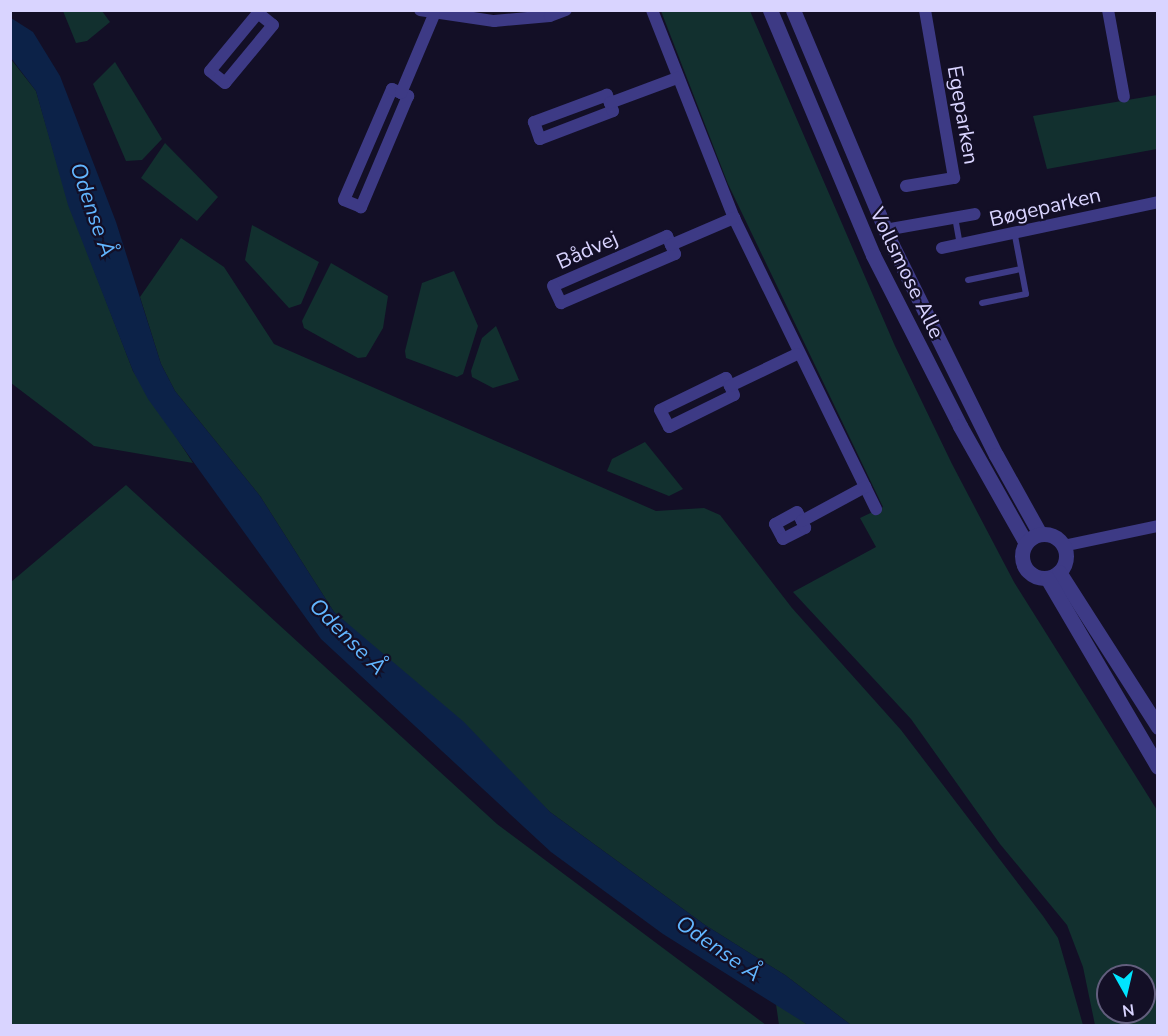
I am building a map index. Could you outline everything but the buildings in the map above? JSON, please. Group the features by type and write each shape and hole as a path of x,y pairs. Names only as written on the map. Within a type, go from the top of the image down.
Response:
{"street":[{"path":"420,10 434,15 494,21 550,16 566,10"},
{"path":"652,10 734,218 797,354 876,509"},
{"name":"Vollsmose Alle","path":"770,10 873,255 950,406 1026,543"},
{"name":"Vollsmose Alle","path":"793,10 885,231 996,455 1040,534"},
{"name":"Egeparken","path":"906,186 954,178 925,10"},
{"path":"1108,10 1124,97"},
{"path":"258,13 270,15 273,25 225,83 210,71 258,13"},
{"path":"401,93 434,15"},
{"path":"610,103 677,78"},
{"path":"392,89 401,93 408,96 361,207 344,200 392,89"},
{"path":"607,94 610,103 613,111 540,139 534,122 607,94"},
{"name":"Bøgeparken","path":"942,248 1015,236 1052,222 1158,202"},
{"path":"885,231 975,214"},
{"name":"Bådvej","path":"671,245 734,218"},
{"name":"Bådvej","path":"667,236 671,245 675,254 561,303 554,286 667,236"},
{"path":"730,387 797,354"},
{"path":"726,378 730,387 734,395 669,427 660,411 726,378"},
{"path":"802,521 865,487"},
{"path":"1063,546 1158,526"},
{"path":"1040,534 1057,539 1063,546 1065,560 1053,575 1034,576 1023,565 1026,543 1040,534"},
{"path":"1053,575 1158,727"},
{"path":"1053,575 1158,767"}],"lane":[{"path":"956,218 960,245"},
{"path":"982,303 1026,294 1015,236"},
{"path":"968,280 1021,269"}],"green space":[{"path":"63,11 102,11 110,22 87,41 76,43"},
{"path":"661,11 750,11 895,346 952,464 1014,582 1157,810 1157,1025 1095,1025 1083,967 1067,925 1000,844 911,719 793,592 876,547 860,518 883,507 728,184"},
{"path":"10,58 36,91 69,205 133,371 193,463 94,446 11,383"},
{"path":"115,62 162,139 142,160 126,161 93,84"},
{"path":"1157,95 1157,149 1047,169 1033,116"},
{"path":"165,143 218,197 197,221 141,178"},
{"path":"252,225 319,262 301,304 289,308 245,260"},
{"path":"181,238 224,267 274,344 656,511 704,508 720,515 792,608 901,730 1043,916 1058,938 1083,1025 851,1025 785,975 705,925 550,812 334,612 260,496 175,391 161,364 140,297"},
{"path":"331,263 388,296 383,328 366,357 358,358 304,328 302,321"},
{"path":"454,271 478,326 463,374 457,377 406,358 405,351 422,283"},
{"path":"496,326 519,380 493,388 472,377 471,371 482,338"},
{"path":"645,442 683,489 669,496 607,471 612,459"},
{"path":"126,485 497,824 766,1025 11,1025 11,582"},
{"path":"776,1004 786,1010 808,1025 779,1025"}],"water":[{"name":"Odense Å","path":"11,18 33,32 60,76 116,222 161,364 175,391 260,496 334,612 464,722 550,812 705,925 785,975 851,1025 808,1025 663,934 551,852 321,639 148,399 133,371 68,205 36,91 11,58"}]}
